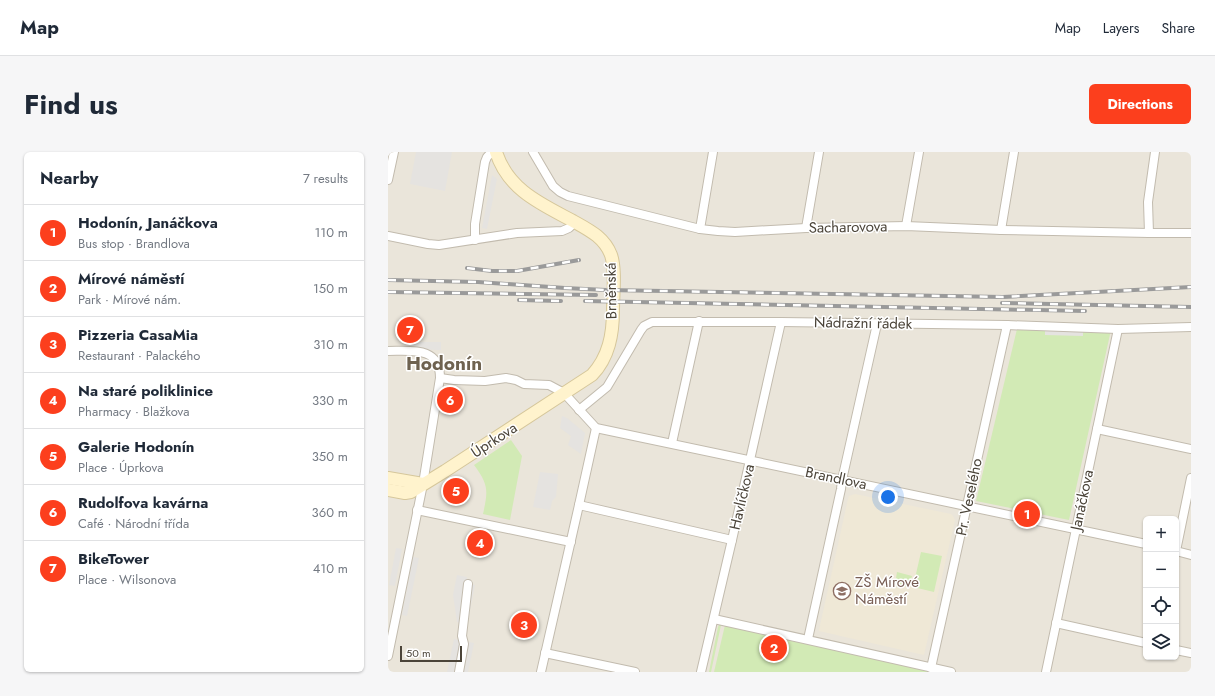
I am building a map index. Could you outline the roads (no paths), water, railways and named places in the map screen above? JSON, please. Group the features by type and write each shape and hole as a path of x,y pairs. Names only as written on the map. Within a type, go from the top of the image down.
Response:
{"main road":[{"name":"Brněnská","path":"496,152 500,163 511,180 534,200 596,234 603,242 611,257 613,276 613,323 608,348 603,360 592,375 564,393"},
{"name":"Úprkova","path":"388,490 405,493 411,492 564,393"},
{"path":"388,478 423,484"}],"street":[{"path":"388,180 394,152"},
{"path":"475,240 474,224 485,162 487,157 492,152"},
{"name":"Sacharovova","path":"533,152 553,186 568,196 700,229 718,232 906,226 1001,230 1191,233"},
{"path":"700,229 713,152"},
{"path":"806,228 819,152"},
{"path":"906,226 919,152"},
{"path":"1001,230 1014,152"},
{"path":"1149,233 1148,202 1155,152"},
{"path":"388,236 439,245 517,233 562,231 569,228 575,222"},
{"name":"Nádražní řádek","path":"579,410 607,388 641,330 648,323 656,321 1118,329 1191,328"},
{"path":"672,443 699,321"},
{"name":"Havlíčkova","path":"701,672 781,322"},
{"path":"808,640 877,324"},
{"name":"Pr. Veselého","path":"932,668 1007,326"},
{"name":"Janáčkova","path":"1046,672 1118,329"},
{"path":"388,351 417,351 429,355 434,358 440,370 423,484 388,656"},
{"path":"440,378 485,381 506,378 516,380 524,384 549,385 564,393 596,428 541,672"},
{"name":"Brandlova","path":"596,428 1143,543"},
{"path":"1097,429 1191,449"},
{"path":"1179,536 1191,478"},
{"path":"579,506 732,540"},
{"path":"418,510 571,542"},
{"path":"1179,552 1191,555"},
{"path":"459,672 464,644 462,636 468,584"},
{"path":"714,619 951,672"},
{"path":"1056,624 1143,642"},
{"path":"1179,651 1191,653"},
{"path":"546,653 635,672"}],"railway":[{"path":"467,268 492,271 517,271 579,260"},
{"path":"388,280 478,282 606,290 1003,297 1191,287"},
{"path":"388,292 596,295"},
{"path":"519,300 561,301"},
{"path":"585,301 1085,311"},
{"path":"1002,303 1191,307"}],"place":[{"name":"BikeTower","path":"410,330"},
{"name":"Rudolfova kavárna","path":"450,400"},
{"name":"Galerie Hodonín","path":"456,491"},
{"name":"Hodonín, Janáčkova","path":"1027,514"},
{"name":"Na staré poliklinice","path":"480,543"},
{"name":"ZŠ Mírové Náměstí","path":"842,591"},
{"name":"Pizzeria CasaMia","path":"524,625"},
{"name":"Mírové náměstí","path":"774,648"}],"district":[{"name":"Hodonín","path":"444,363"}]}
